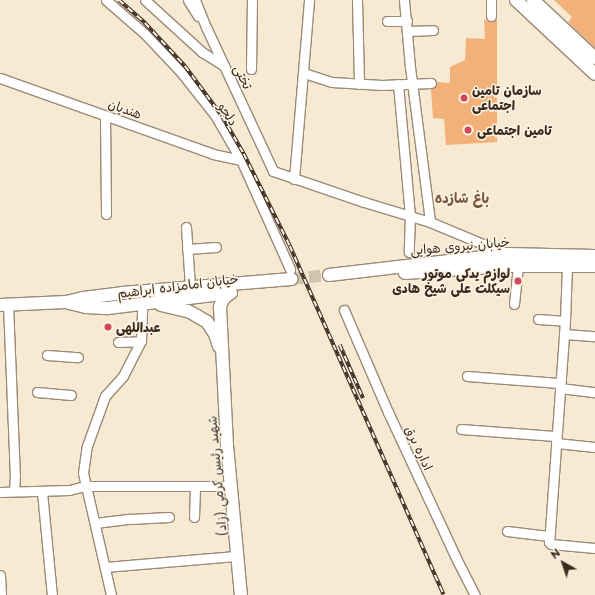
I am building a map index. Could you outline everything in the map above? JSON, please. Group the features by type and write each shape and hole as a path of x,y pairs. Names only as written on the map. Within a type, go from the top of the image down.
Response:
{"main road":[{"path":"516,0 595,74"},
{"path":"533,0 595,58"},
{"name":"خیابان نیروی هوایی","path":"595,256 507,254 330,278 518,266 595,266"},
{"name":"خیابان امامزاده ابراهیم","path":"4,305 66,302 83,298 122,293 190,287 228,286 292,278"},
{"name":"خیابان امامزاده ابراهیم","path":"66,302 86,307 141,305 229,294 292,278"},
{"path":"122,293 118,297 120,302 188,311 202,319 215,334 222,355"},
{"path":"222,355 220,307 223,299 229,294"},
{"name":"شهید رئیس کرمی (زاد)","path":"222,355 230,486 241,595"}],"street":[{"name":"دلجو","path":"106,0 145,34 180,71 215,115 242,160 292,278"},
{"name":"تختی","path":"145,0 202,52 224,66 273,171 294,179"},
{"path":"188,0 206,27"},
{"path":"195,0 224,66"},
{"path":"251,69 252,0"},
{"path":"309,0 294,179 430,222 507,254"},
{"path":"358,0 358,84"},
{"path":"404,0 430,222"},
{"path":"490,0 491,16"},
{"path":"387,21 407,21"},
{"path":"408,31 433,30"},
{"path":"304,73 332,82 358,84 431,83"},
{"name":"هندیان","path":"0,78 213,154 242,160"},
{"path":"398,84 410,215 409,252"},
{"path":"105,116 106,214"},
{"path":"186,227 190,287"},
{"path":"187,249 216,247"},
{"path":"514,304 518,266"},
{"path":"566,266 565,321 549,536 550,543 595,548"},
{"path":"4,305 15,476 14,491"},
{"path":"111,595 95,523 84,486 83,473 87,446 105,396 123,376 141,341 141,305"},
{"name":"اداره برق","path":"344,310 388,412 457,560 475,595"},
{"path":"538,319 565,321"},
{"path":"564,334 595,336"},
{"path":"118,342 141,341"},
{"path":"47,355 78,357"},
{"path":"467,376 560,386 595,392"},
{"path":"37,392 71,395"},
{"path":"462,429 556,439 595,447"},
{"path":"0,492 42,492 69,490 84,486 230,486"},
{"path":"194,517 195,486"},
{"path":"42,492 52,595"},
{"path":"95,523 169,517"},
{"path":"507,531 549,536"},
{"path":"105,567 236,556"},
{"path":"0,575 1,595"}],"building":[{"path":"554,0 595,0 595,48 568,22 572,17"},
{"name":"سازمان تامین اجتماعی","path":"484,20 491,22 497,20 497,142 446,145 444,119 433,118 431,89 436,86 437,82 450,83 450,67 465,60 466,38 485,39"}],"tunnel":[{"path":"291,279 329,275"}],"railway":[{"path":"119,0 145,23 185,66 222,116 244,154 290,246 444,595"},
{"path":"340,345 363,398"}],"place":[{"name":"سازمان تامین اجتماعی","path":"464,98"},
{"name":"تامین اجتماعی","path":"468,130"},
{"name":"لوازم یدکی موتور سیکلت علی شیخ هادی","path":"518,281"},
{"name":"عبداللهی","path":"108,327"}],"district":[{"name":"باغ شازده","path":"462,198"}]}
